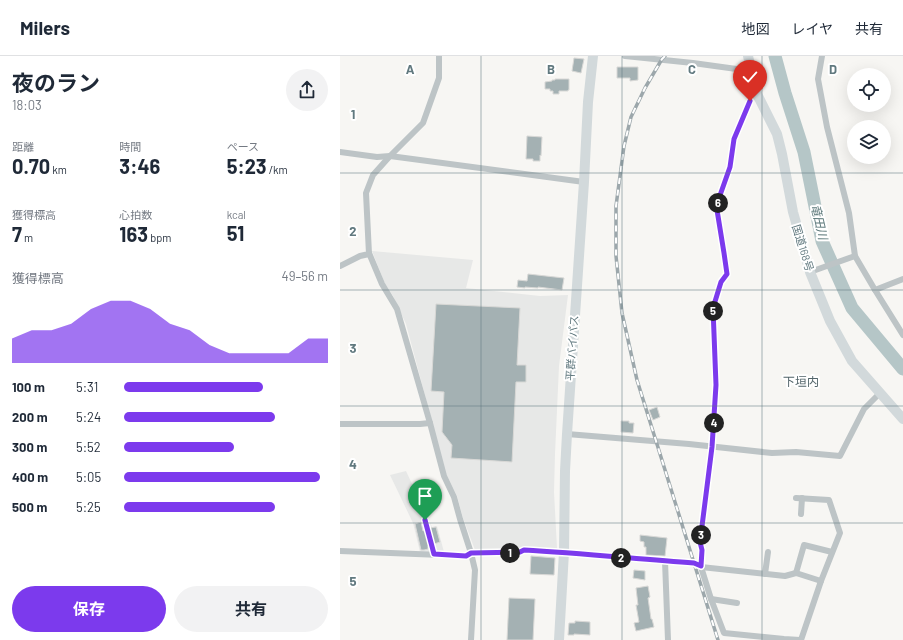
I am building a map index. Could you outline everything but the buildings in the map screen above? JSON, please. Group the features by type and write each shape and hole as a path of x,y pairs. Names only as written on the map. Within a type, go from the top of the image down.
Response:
{"highway":[{"name":"平群バイパス","path":"559,640 564,552 567,434 588,102 593,56"},
{"name":"国道168号","path":"748,56 756,92 777,134 793,212 810,272 830,321 852,361 903,419"}],"street":[{"path":"439,56 439,78 423,123 373,175 366,193 369,253 382,284 397,309 444,476 454,497 471,553 475,570 471,640"},
{"path":"625,56 751,71"},
{"path":"822,56 818,79 827,127 849,213 855,256 903,335"},
{"path":"756,92 750,101 734,139 730,167 718,201 717,210 727,274 721,282 713,308 716,385 712,447 700,542 702,550 701,566 710,599 724,633 744,638 800,640 840,532 829,500 799,498 801,514"},
{"path":"340,152 377,157 390,156 584,182"},
{"path":"340,266 369,253"},
{"path":"810,272 823,266 855,256"},
{"path":"875,290 903,279"},
{"path":"567,434 689,444 772,453 796,452 840,456 864,409 880,393"},
{"path":"340,424 430,423"},
{"path":"796,573 804,545 832,552"},
{"path":"340,551 466,556 471,553 520,552 524,550 564,552 694,563 701,566 785,576 796,573 821,581"},
{"path":"765,574 768,552"},
{"path":"666,561 668,640"},
{"path":"710,599 737,603"}],"lane":[{"path":"415,496 425,520 434,554"}],"shaded area":[{"path":"372,251 473,260 466,288 540,296 568,295 559,366 555,454 554,492 557,548 521,548 520,551 475,550 463,518 457,496 446,474 406,324 393,296 385,284"},
{"path":"406,471 432,527 437,526 444,552 420,552 413,523 390,475"}],"waterway":[{"name":"竜田川","path":"775,56 804,152 822,241 852,308 903,369"}],"railway":[{"path":"665,56 645,88 631,117 624,146 616,206 616,256 622,313 637,380 718,640"}],"district":[{"name":"下垣内","path":"801,382"}],"route":[{"path":"425,520 434,554 466,556 471,553 520,552 524,550 694,563 701,566 702,550 700,542 712,447 716,385 713,308 721,282 727,274 717,210 718,201 730,167 734,139 750,101"}]}
